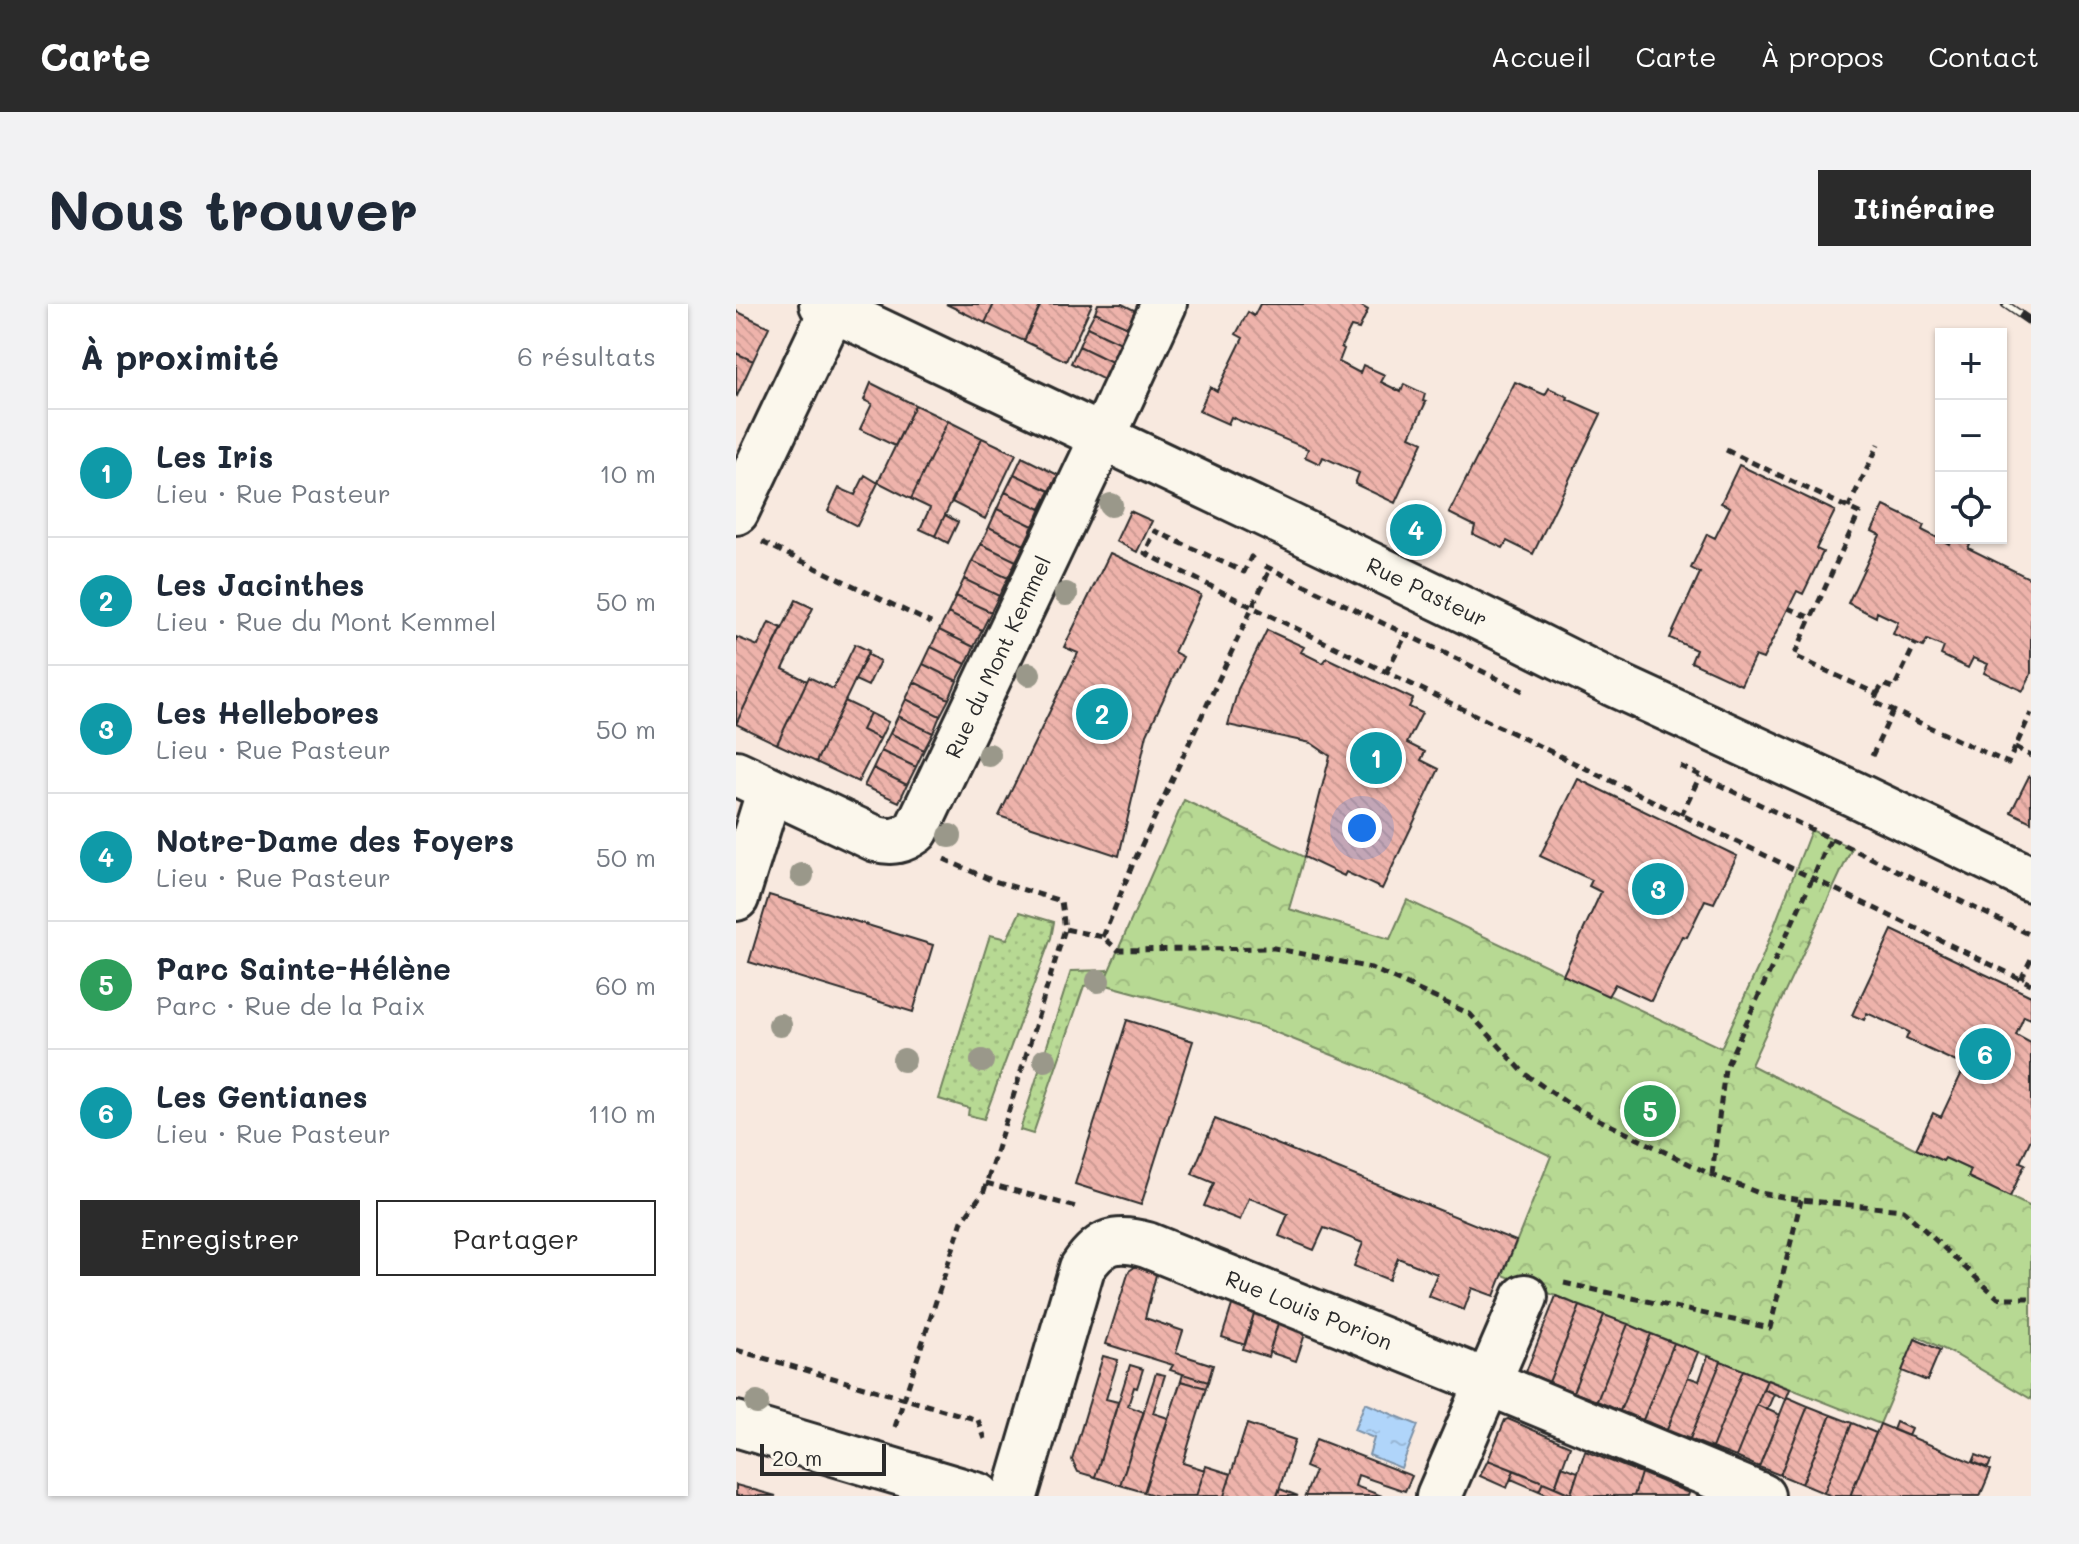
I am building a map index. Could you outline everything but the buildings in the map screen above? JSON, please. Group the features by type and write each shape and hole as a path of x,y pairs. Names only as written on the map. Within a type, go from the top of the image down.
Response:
{"street":[{"name":"Rue du Mont Kemmel","path":"753,781 876,839 891,842 903,840 916,831 1164,304"},
{"name":"Rue Pasteur","path":"830,306 1612,683 2031,879"},
{"path":"743,524 830,306"},
{"path":"736,898 753,781"},
{"name":"Rue Louis Porion","path":"1015,1496 1082,1268 1103,1245 1116,1240 1147,1245 1762,1496"},
{"path":"1439,1496 1525,1297"},
{"path":"736,1424 979,1496"}],"path":[{"path":"1848,508 1879,444"},
{"path":"1726,450 1859,513 1794,656 1877,694"},
{"path":"743,524 931,623"},
{"path":"1103,937 1132,866 1252,607 1270,569 1251,557 1244,572 1155,531 1145,553 1252,607 2031,984"},
{"path":"1788,608 1811,618"},
{"path":"1386,672 1406,635"},
{"path":"1915,644 1894,688 1883,684 1874,702 2008,763 2031,713"},
{"path":"2015,747 2031,756"},
{"path":"1681,815 1700,776"},
{"path":"1712,1175 1725,1069 1831,839"},
{"path":"897,1423 962,1221 984,1191 1065,929 1061,901 963,869"},
{"path":"1065,929 1103,937 1118,950 1274,948 1371,968 1470,1014 1525,1074 1573,1107 1712,1175 1759,1193 1903,1210 1998,1298 2031,1298"},
{"path":"2021,979 2031,959"},
{"path":"986,1183 1067,1205"},
{"path":"1525,1297 1535,1277 1770,1328 1801,1200"},
{"path":"736,1350 978,1420 983,1435"}],"green space":[{"path":"1184,800 1304,857 1289,909 1390,939 1407,900 1721,1048 1760,963 1811,830 1852,848 1751,1065 1916,1149 1971,1170 1968,1177 2031,1207 2031,1399 1917,1336 1880,1424 1503,1275 1551,1156 1380,1074 1262,1027 1103,984"},
{"path":"1020,912 1054,922 1051,938 984,1119 968,1115 969,1108 939,1099 990,935 1007,939"},
{"path":"1110,970 1103,984 1084,986 1033,1134 1020,1130 1071,971"}],"water":[{"path":"1365,1403 1418,1425 1401,1468 1369,1455 1374,1438 1354,1430"}],"railway":[{"path":"2005,304 2031,322"}],"place":[{"name":"Notre-Dame des Foyers","path":"1416,530"},
{"name":"Les Jacinthes","path":"1102,714"},
{"name":"Les Iris","path":"1376,758"},
{"name":"Les Hellebores","path":"1658,889"},
{"name":"Les Gentianes","path":"1985,1054"},
{"name":"Parc Sainte-Hélène","path":"1650,1111"}]}
